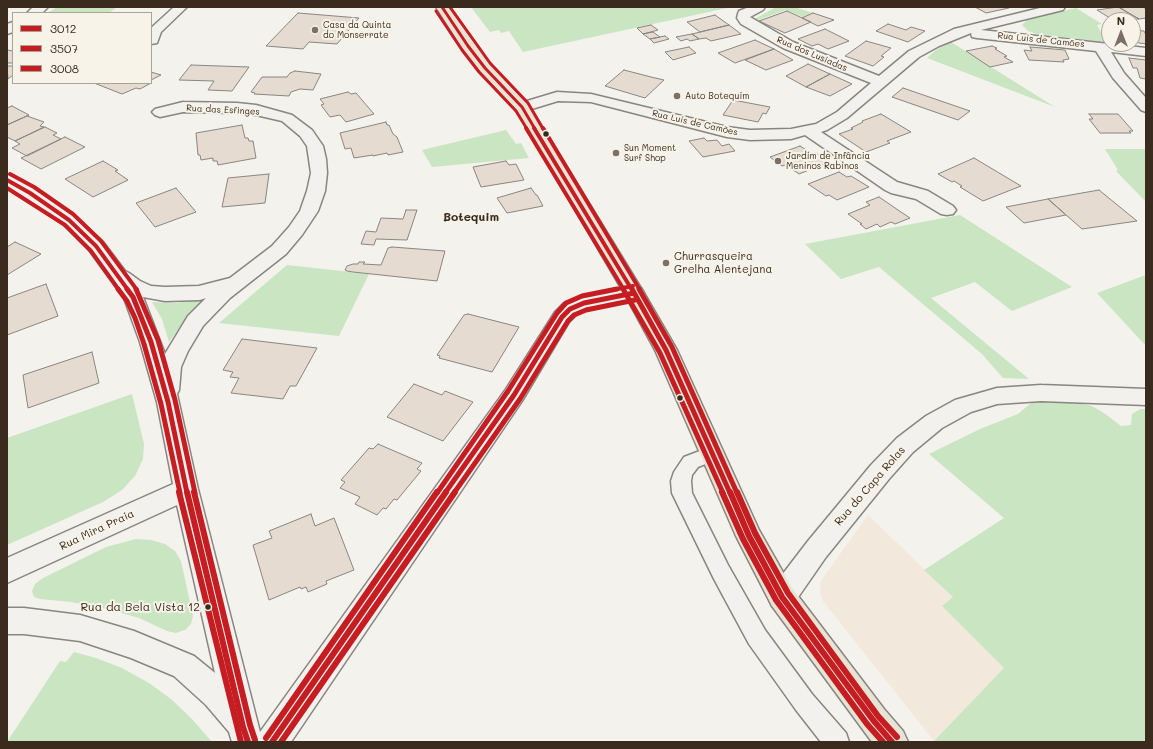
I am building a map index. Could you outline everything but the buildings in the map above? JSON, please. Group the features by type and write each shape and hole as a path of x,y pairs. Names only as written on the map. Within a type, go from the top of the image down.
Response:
{"main road":[{"path":"442,7 468,46 485,68 522,106 634,293 666,350 749,536 782,597 873,720 892,742"}],"street":[{"path":"152,40 155,31 181,7"},
{"name":"Rua dos Lusíadas","path":"759,7 744,14 743,18 788,45 881,82"},
{"name":"Rua Luís de Camões","path":"522,106 557,96 576,96 606,100 676,120 728,132 771,136 809,131 821,127 842,115 914,54 934,43 959,32 1059,7"},
{"name":"Rua Luís de Camões","path":"959,32 1101,47"},
{"path":"1104,52 1118,75 1146,107"},
{"name":"Rua das Esfinges","path":"160,112 170,109 196,107 256,110 274,114 297,124 306,133 315,146 319,173 316,191 309,211 296,231 279,250 252,272 234,284 209,306 195,321 185,336 170,367 167,382 168,402"},
{"path":"809,131 891,186 897,189 922,195 947,210"},
{"path":"7,180 30,193 69,220 96,246 132,296 141,315 151,342 168,402 186,489 246,734"},
{"name":"Rua das Esfinges","path":"118,275 133,286 148,292 183,294 200,293 216,289 232,283 252,272"},
{"path":"272,742 514,395 562,317 570,309 584,304 634,293"},
{"name":"Rua do Capa Rolas","path":"782,597 817,549 880,472 905,445 940,419 963,406 997,396 1041,393 1146,396"},
{"name":"Rua Mira Praia","path":"7,571 186,489"},
{"path":"7,621 24,621 80,628 134,645 184,666 217,694 246,734"}],"lane":[{"path":"713,453 691,462 683,472 681,481 682,493 721,572 757,637 804,702 837,742"}],"shaded area":[{"path":"868,515 953,597 942,606 1004,668 934,741 823,601 820,592 821,581"}],"green space":[{"path":"57,7 117,7 110,12 50,12"},
{"path":"471,7 732,7 523,52 509,31 501,33 499,30 490,32"},
{"path":"776,7 794,7 813,13 803,17 786,10 758,20 769,27 766,28 753,20"},
{"path":"1076,8 1101,23 1097,25 1101,33 1101,42 1042,36 1028,31 1022,25 1027,20"},
{"path":"951,42 1055,107 927,58 936,50"},
{"path":"506,130 516,144 521,143 529,158 432,167 422,150"},
{"path":"1105,149 1146,149 1146,202 1116,171 1118,170"},
{"path":"960,215 1072,287 1012,311 975,282 931,298 1029,379 1003,378 982,354 879,267 841,279 805,244"},
{"path":"287,265 369,274 339,336 219,323"},
{"path":"1146,275 1146,346 1097,293"},
{"path":"204,299 186,318 169,342 162,319 152,302 177,303"},
{"path":"132,394 144,444 143,459 135,476 122,490 103,502 7,545 7,438"},
{"path":"1047,401 1078,403 1092,406 1121,426 1131,425 1132,414 1140,409 1146,409 1146,742 936,742 934,741 1004,668 942,606 953,597 924,570 1004,518 929,454 980,429 1018,414 1031,403"},
{"path":"136,539 151,540 165,544 175,551 181,561 193,616 191,624 185,630 176,633 167,631 139,618 107,609 34,597 32,591 35,584 43,578 106,547"},
{"path":"74,652 96,658 122,668 149,683 171,699 192,719 212,742 7,742 60,661 66,662"}],"transit line":[{"name":"3012","path":"442,7 468,46 485,68 522,107 634,293 666,350 749,536 782,597 873,720 892,742"},
{"name":"3008","path":"450,7 490,63 528,103 640,290 672,347 755,533 788,593 878,716 897,737"},
{"name":"3507","path":"436,11 462,50 479,72 516,111 628,297 660,353 743,539 776,600 867,724 883,742"},
{"name":"3008","path":"10,174 34,187 73,214 101,241 139,293 158,340 175,400 193,487 250,725 255,740"},
{"name":"3012","path":"7,180 30,193 69,220 96,246 133,297 141,315 151,342 168,402 186,489 243,727 248,742"},
{"name":"3507","path":"7,188 65,225 91,251 127,301 135,318 161,404 179,491 241,742"},
{"name":"3008","path":"266,738 508,391 557,313 566,303 582,296 633,286"},
{"name":"3012","path":"272,742 514,395 562,317 570,309 584,303 634,293"},
{"name":"3507","path":"281,742 520,399 568,321 574,315 586,310 635,300"}],"place":[{"name":"Casa da Quinta do Monserrate","path":"315,30"},
{"name":"Auto Botequim","path":"677,96"},
{"name":"Sun Moment Surf Shop","path":"616,153"},
{"name":"Jardim de Infância Meninos Rabinos","path":"778,161"},
{"name":"Churrasqueira Grelha Alentejana","path":"666,263"},
{"name":"Rua da Bela Vista 12","path":"208,607"}],"district":[{"name":"Botequim","path":"471,217"}]}
